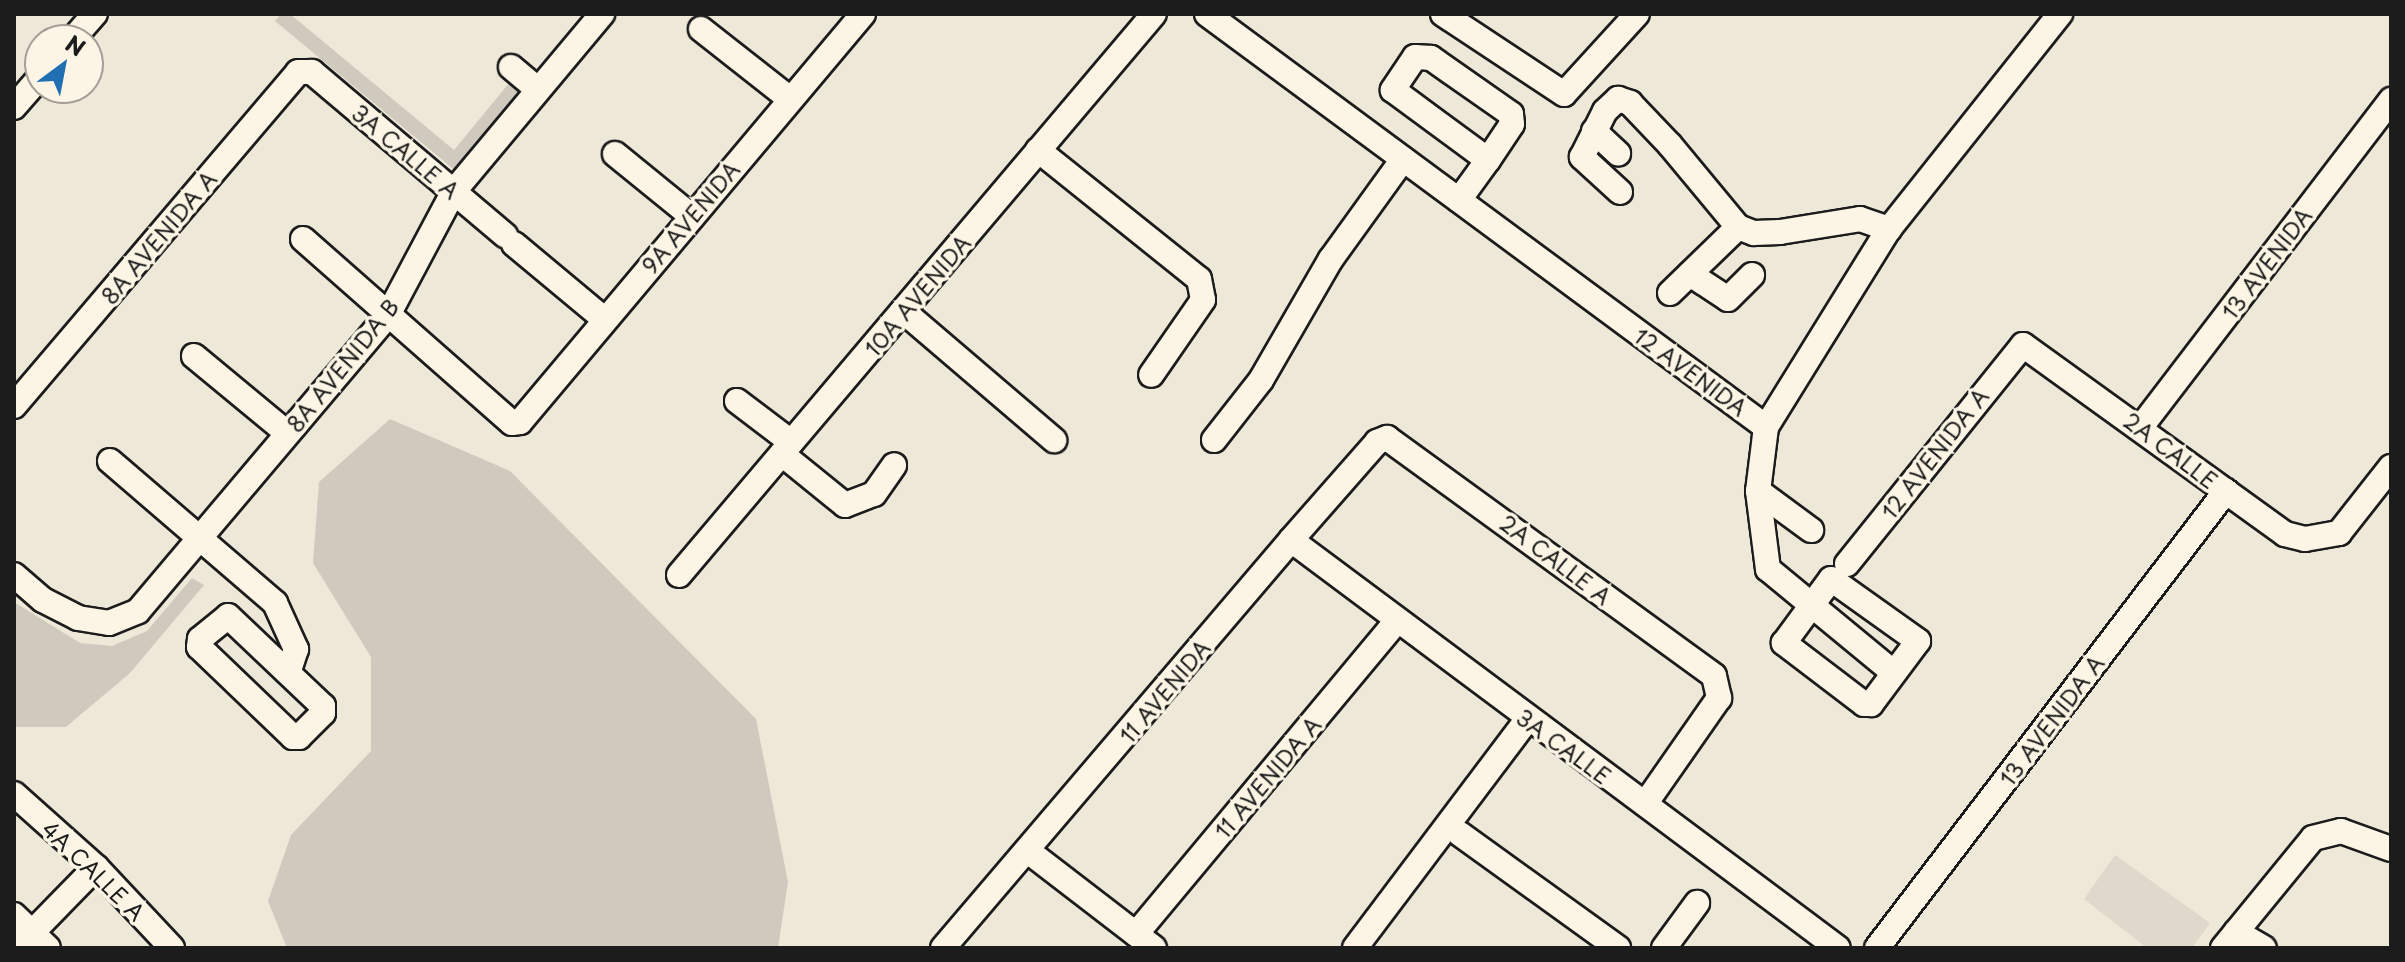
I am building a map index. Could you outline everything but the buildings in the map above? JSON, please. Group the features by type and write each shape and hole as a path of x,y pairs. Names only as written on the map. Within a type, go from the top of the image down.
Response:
{"street":[{"name":"8A AVENIDA B","path":"14,575 43,600 78,618 118,622 138,611 388,315 454,191 602,14"},
{"name":"9A AVENIDA","path":"388,315 512,423 520,422 690,215 863,14"},
{"name":"10A AVENIDA","path":"679,575 1154,14"},
{"name":"12 AVENIDA","path":"1207,14 1766,427 1889,229 2060,14"},
{"path":"1443,14 1564,94 1637,14"},
{"path":"694,21 790,99"},
{"path":"1459,200 1488,160 1512,124 1511,114 1431,58 1415,57 1393,90 1488,160"},
{"path":"511,67 538,90"},
{"name":"3A CALLE A","path":"305,70 604,319"},
{"name":"8A AVENIDA A","path":"14,406 305,70"},
{"name":"13 AVENIDA","path":"2141,427 2391,100"},
{"path":"1620,192 1583,162 1594,131 1613,102 1630,103 1738,227 1754,233 1780,232 1860,219 1889,229"},
{"path":"1594,131 1618,153"},
{"path":"1038,150 1199,279 1203,300 1151,375"},
{"path":"615,154 690,215"},
{"path":"1214,440 1261,380 1331,259 1403,159"},
{"path":"1670,293 1738,227"},
{"path":"303,239 388,315"},
{"path":"1690,274 1728,299 1752,275"},
{"path":"903,311 1054,440"},
{"name":"2A CALLE","path":"2023,345 2141,427 2285,534 2327,538 2348,525 2391,467"},
{"name":"12 AVENIDA A","path":"1847,564 2023,345"},
{"path":"194,356 287,433"},
{"path":"737,401 845,505 874,494 894,465"},
{"path":"1766,427 1758,491 1768,569 1809,607 1894,673"},
{"name":"11 AVENIDA","path":"943,948 1291,540 1377,442 1387,438"},
{"name":"2A CALLE A","path":"1387,438 1714,676 1720,688 1719,698 1645,804"},
{"path":"110,461 201,537 284,615 296,649 288,673"},
{"path":"1758,491 1811,530"},
{"name":"13 AVENIDA A","path":"1877,948 2226,491"},
{"name":"3A CALLE","path":"1291,540 1527,720 1838,948"},
{"path":"1836,579 1916,637 1916,645 1871,704 1864,704 1784,643 1809,607 1836,579"},
{"path":"228,616 288,673 324,709 297,738 201,649 199,640 228,616"},
{"name":"11 AVENIDA A","path":"1145,941 1397,621"},
{"path":"1355,948 1527,720"},
{"name":"4A CALLE A","path":"15,797 96,867 167,946"},
{"path":"2264,948 2230,940 2299,851 2330,832 2391,849"},
{"path":"1460,834 1618,948"},
{"path":"1028,851 1145,941"},
{"path":"14,915 32,943 96,867"},
{"path":"1664,948 1697,903"}],"shaded area":[{"path":"281,14 290,14 454,150 510,82 528,96 463,177 275,21"},
{"path":"390,419 510,471 756,719 788,882 778,948 287,948 268,901 291,835 371,751 371,657 313,563 319,482"},
{"path":"192,578 204,585 130,673 66,727 14,727 14,602 80,643 112,646 147,631"},
{"path":"2115,855 2210,923 2192,948 2147,948 2084,899"}]}
